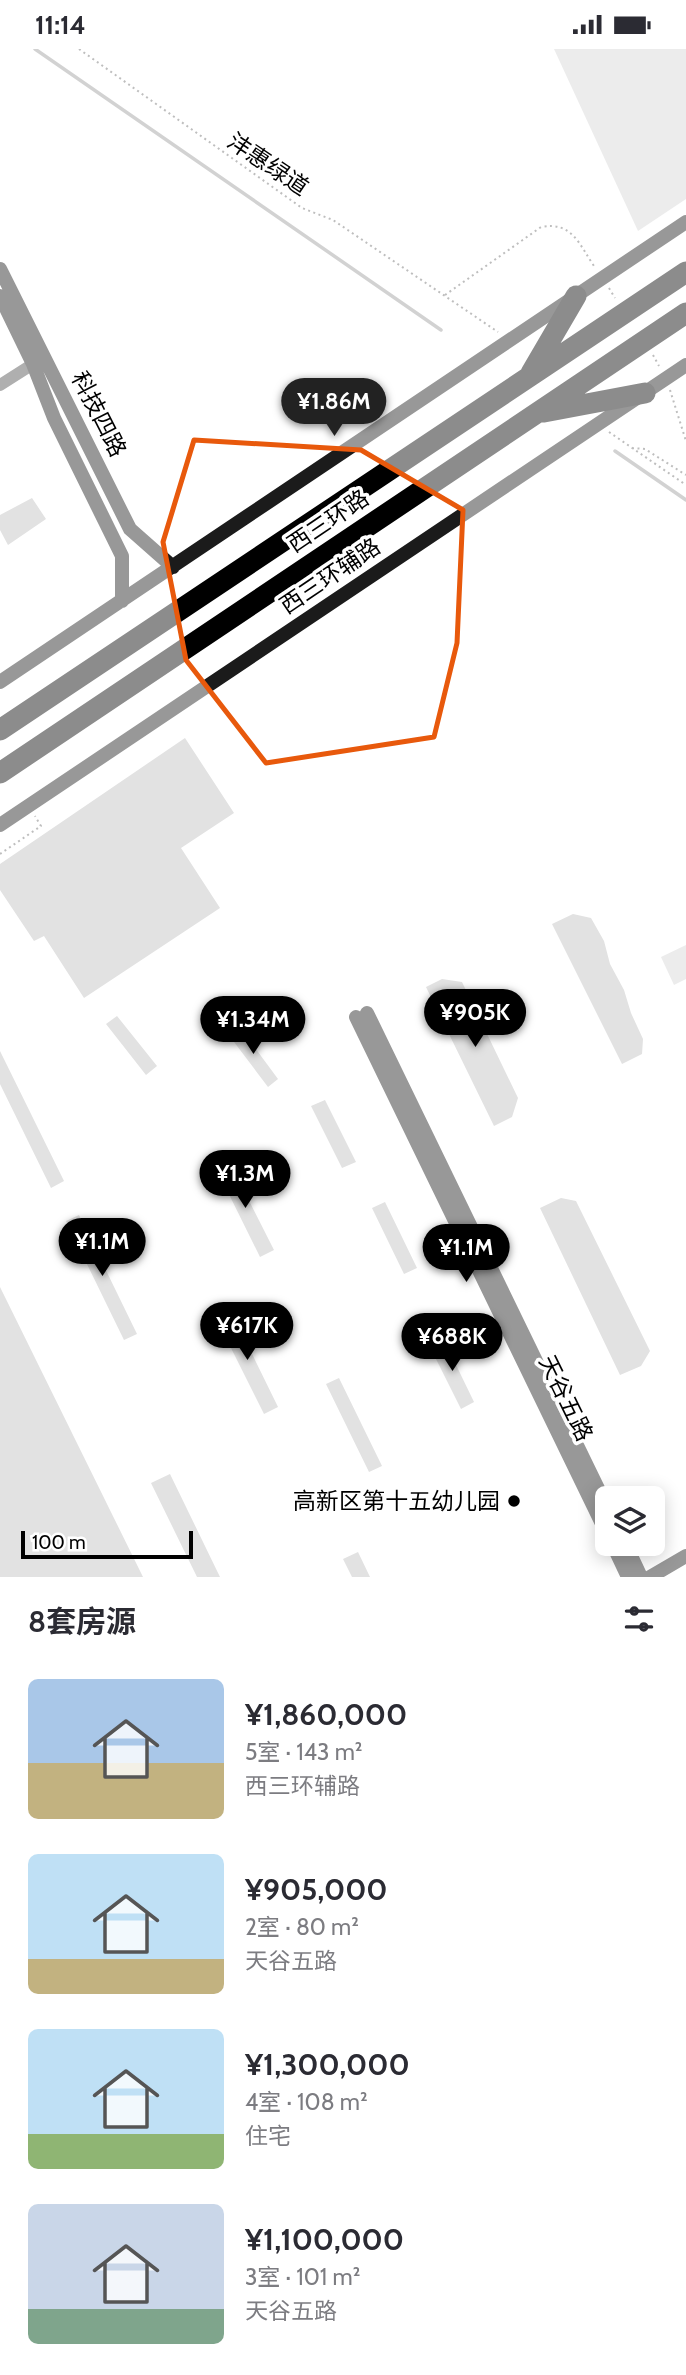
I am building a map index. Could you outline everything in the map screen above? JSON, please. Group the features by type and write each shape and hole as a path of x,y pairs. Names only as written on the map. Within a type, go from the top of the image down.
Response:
{"highway":[{"name":"西三环路","path":"0,730 686,272"},
{"path":"528,377 576,296"},
{"name":"西三环路","path":"0,773 686,313"},
{"path":"535,414 645,393"}],"street":[{"path":"0,682 686,222"},
{"name":"科技四路","path":"0,269 130,529 173,567"},
{"name":"科技四路","path":"0,296 33,363 54,418 122,556 122,601"},
{"path":"0,385 33,363"},
{"name":"西三环辅路","path":"0,825 686,365"},
{"name":"天谷五路","path":"595,1510 362,1015 597,1486"},
{"path":"618,1556 628,1577"},
{"path":"631,1556 641,1577"},
{"path":"650,1577 686,1556"}],"path":[{"name":"沣惠绿道","path":"79,49 302,208 333,220 510,340"},
{"path":"598,424 686,485"},
{"path":"631,448 639,447 686,475"},
{"path":"0,853 41,826"}],"highlighted area":[{"path":"194,440 361,450 463,510 457,643 434,737 266,763 186,660 163,542"}],"shaded area":[{"path":"554,49 686,49 686,199 638,231"},
{"path":"686,945 686,979 674,985 661,957"}],"building":[{"path":"32,498 46,519 8,545 0,530 0,515"},
{"path":"185,738 234,813 181,848 220,908 84,998 44,936 34,941 0,890 0,864"},
{"path":"573,914 591,918 604,941 610,964 624,990 643,1039 642,1054 622,1064 552,924"},
{"path":"442,979 462,982 518,1098 512,1117 494,1126 426,987"},
{"path":"117,1016 157,1066 146,1075 106,1024"},
{"path":"239,1026 278,1079 268,1087 228,1034"},
{"path":"0,1051 64,1181 51,1188 0,1084"},
{"path":"325,1100 356,1162 342,1168 311,1106"},
{"path":"230,1163 274,1250 260,1257 217,1170"},
{"path":"561,1198 576,1201 650,1351 641,1366 620,1375 540,1208"},
{"path":"385,1202 417,1268 404,1274 372,1208"},
{"path":"79,1215 137,1334 124,1340 66,1221"},
{"path":"0,1287 143,1577 0,1577"},
{"path":"231,1311 278,1407 264,1414 216,1318"},
{"path":"443,1338 474,1402 461,1409 429,1345"},
{"path":"339,1378 382,1466 369,1472 326,1384"},
{"path":"170,1474 220,1577 197,1577 151,1483"},
{"path":"358,1552 370,1577 352,1577 343,1559"}],"waterway":[{"path":"35,49 441,330"},
{"path":"615,451 686,500"}],"place":[{"name":"高新区第十五幼儿园","path":"514,1501"}]}
